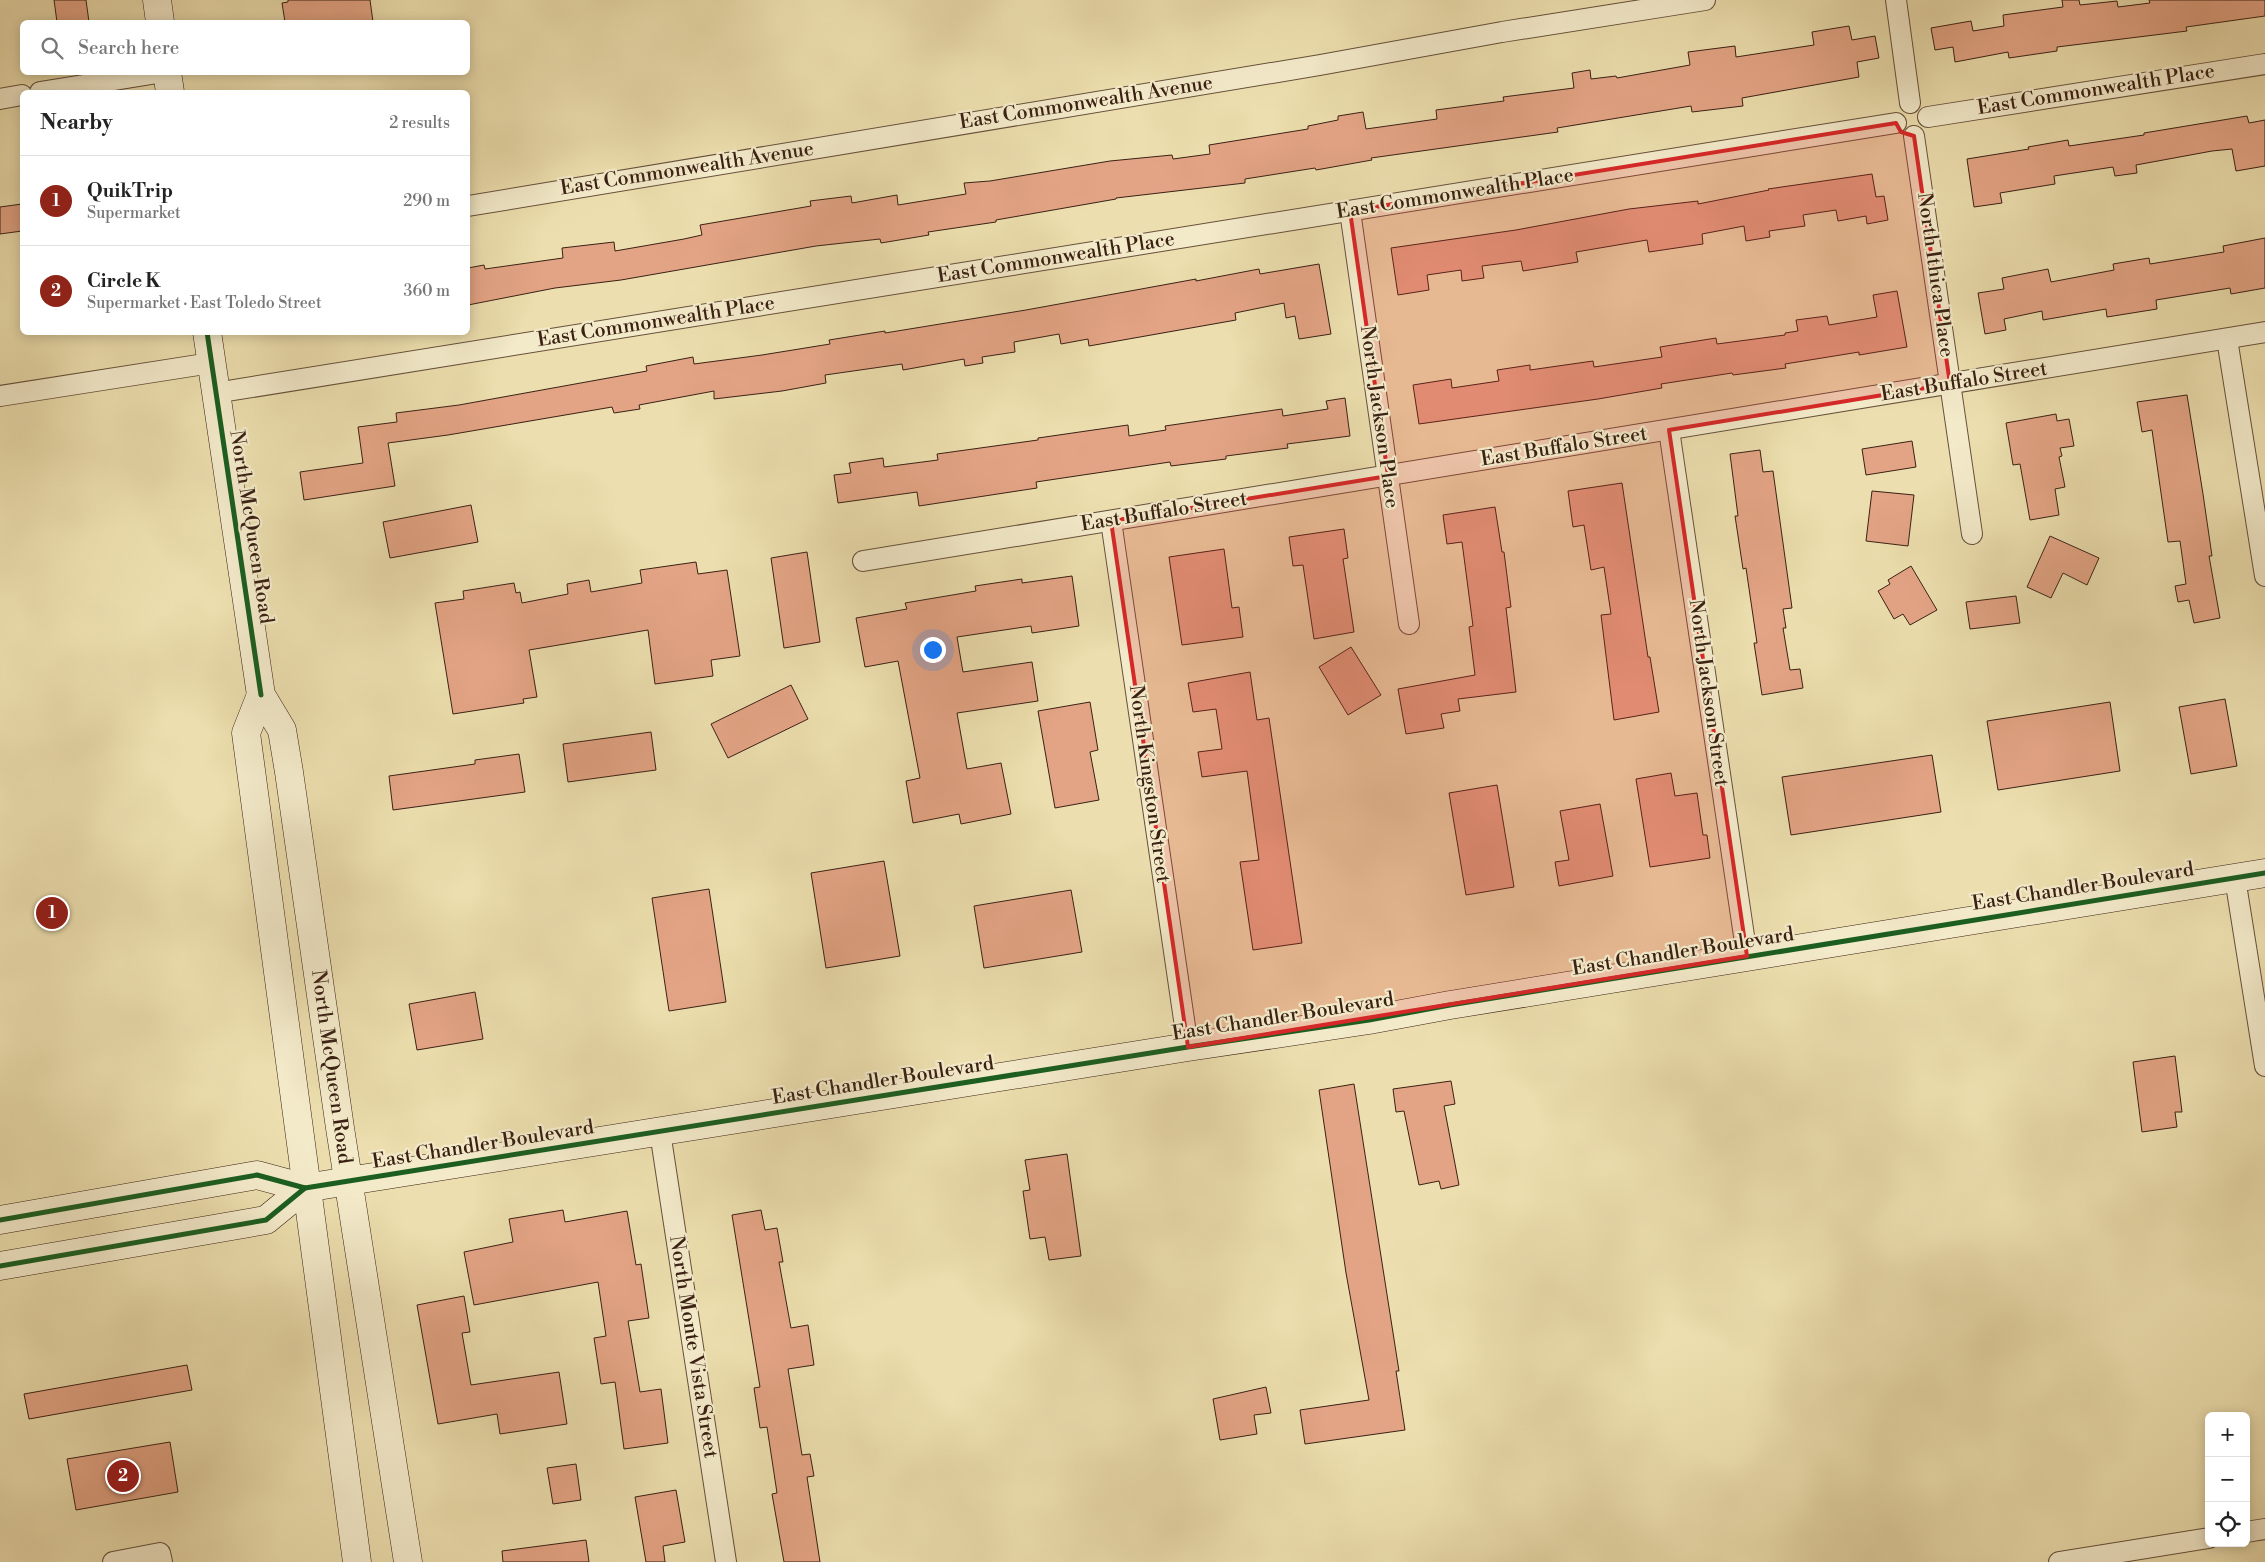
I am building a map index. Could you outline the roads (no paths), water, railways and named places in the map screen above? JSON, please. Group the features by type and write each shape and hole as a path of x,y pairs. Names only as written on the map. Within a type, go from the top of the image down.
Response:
{"main road":[{"path":"156,0 160,20"},
{"path":"167,75 170,90"},
{"name":"North McQueen Road","path":"207,335 261,695 282,730 348,1181 408,1562"},
{"name":"North McQueen Road","path":"261,695 246,733 305,1188 357,1562"},
{"name":"East Chandler Boulevard","path":"0,1220 257,1175 305,1188 1188,1047 1369,1020 1450,1004 2265,873"},
{"path":"0,1266 266,1220 305,1188"}],"street":[{"name":"East Commonwealth Avenue","path":"470,206 1310,67 1502,32 1705,0"},
{"path":"1896,0 1910,104"},
{"name":"East Commonwealth Place","path":"1928,117 2265,64"},
{"path":"53,90 147,75"},
{"path":"0,99 20,95"},
{"path":"1910,104 1920,106 1928,117 1926,129 1914,136 1901,132 1896,123 1898,112 1901,108 1910,104"},
{"name":"East Commonwealth Place","path":"216,393 1896,123"},
{"name":"North Ithica Place","path":"1914,136 1972,534"},
{"name":"North Jackson Place","path":"1350,211 1409,624"},
{"name":"East Buffalo Street","path":"863,561 2265,332"},
{"path":"2227,338 2265,576"},
{"path":"0,396 211,363"},
{"name":"North Jackson Street","path":"1669,430 1747,956"},
{"name":"North Kingston Street","path":"1110,521 1188,1047"},
{"path":"2235,878 2265,1066"},
{"name":"North Monte Vista Street","path":"660,1132 726,1562"},
{"path":"2250,1531 2265,1529"},
{"path":"2059,1562 2205,1539"},
{"path":"113,1562 161,1558"}],"place":[{"name":"QuikTrip","path":"52,913"},
{"name":"Circle K","path":"123,1476"}]}
